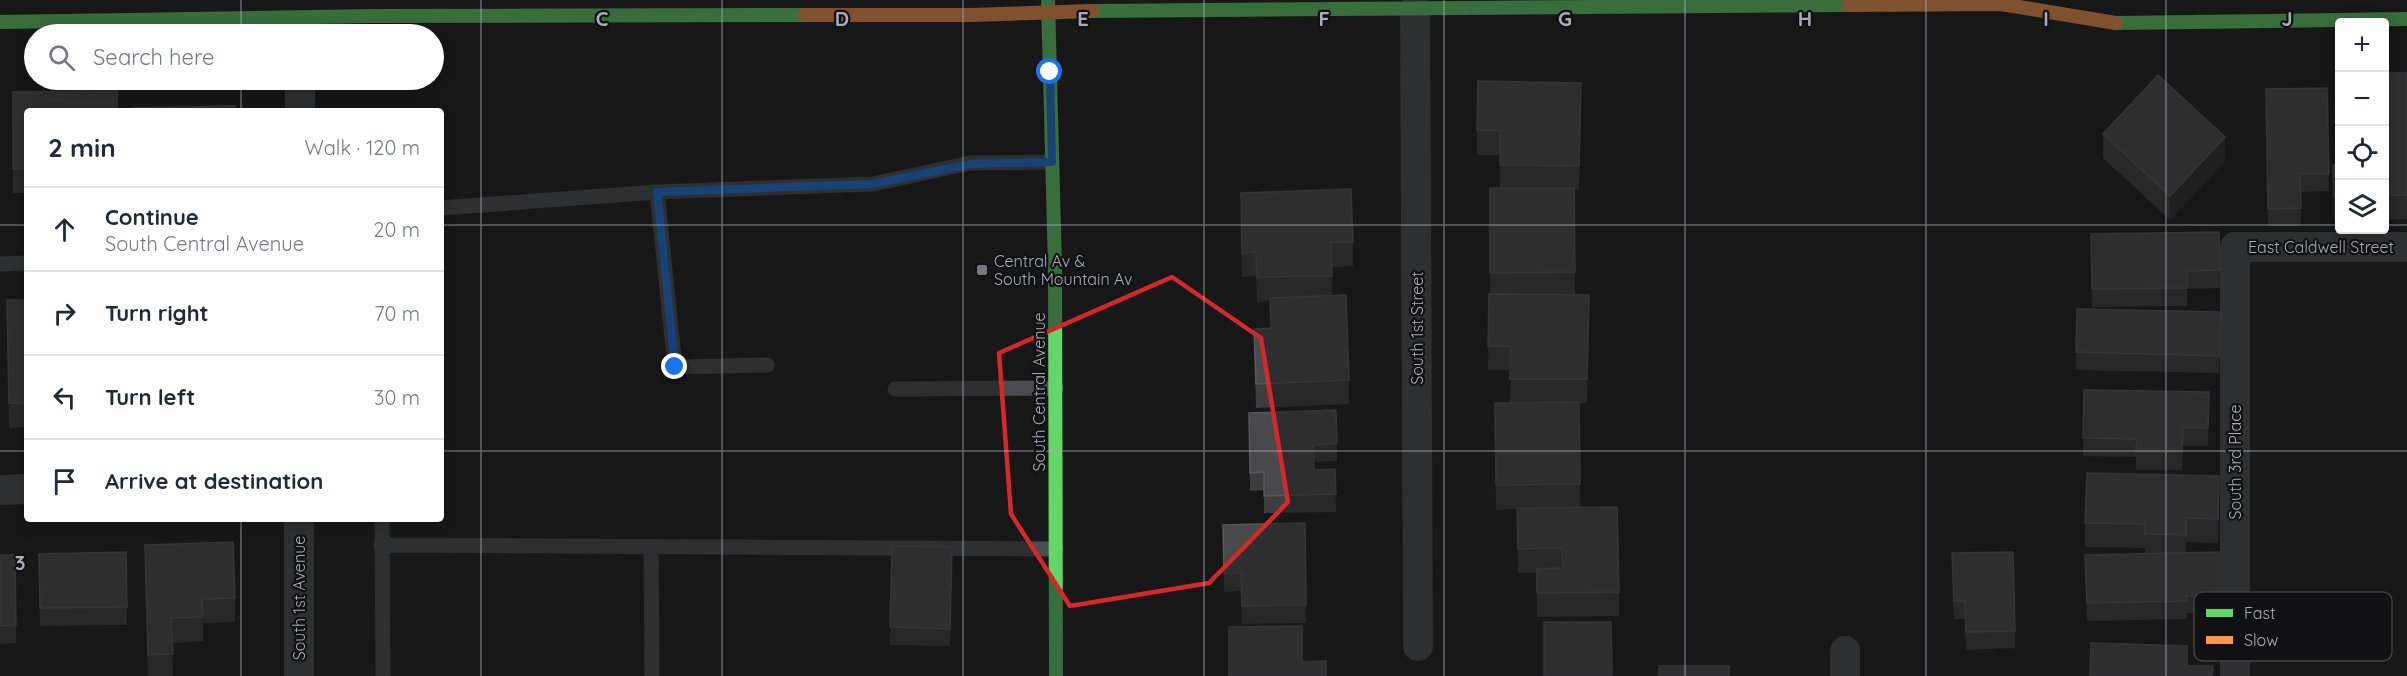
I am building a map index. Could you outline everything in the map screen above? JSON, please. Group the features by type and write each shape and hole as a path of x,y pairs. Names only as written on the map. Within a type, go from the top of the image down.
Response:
{"street":[{"path":"315,24 373,16 958,15 1048,6 1415,9 2001,4 2081,9 2120,24 2407,19"},
{"name":"South Central Avenue","path":"1048,6 1056,388 1056,676"},
{"name":"South 1st Street","path":"1415,9 1418,646"},
{"path":"0,22 150,24"},
{"path":"300,90 300,108"},
{"name":"East Caldwell Street","path":"2235,248 2407,247"},
{"name":"South 3rd Place","path":"2235,248 2235,592"},
{"path":"0,490 24,489"},
{"name":"South 1st Avenue","path":"299,522 299,676"}],"lane":[{"path":"372,0 373,16"},
{"path":"444,208 657,192 873,184 970,164 1052,162"},
{"path":"657,192 675,367 767,364"},
{"path":"0,264 24,263"},
{"path":"895,389 1056,388"},
{"path":"382,522 383,676"},
{"path":"381,545 1056,549"},
{"path":"651,547 652,676"}],"highlighted area":[{"path":"1172,277 1261,338 1288,502 1209,583 1070,606 1011,514 999,353"}],"building":[{"path":"2389,73 2407,73 2407,195 2389,195"},
{"path":"2158,75 2225,137 2170,196 2103,134"},
{"path":"1478,81 1581,83 1579,166 1500,165 1500,131 1477,130"},
{"path":"2327,88 2329,174 2300,174 2301,208 2268,209 2266,89"},
{"path":"117,91 117,108 24,108 24,169 13,169 13,92"},
{"path":"235,106 235,108 133,108"},
{"path":"2333,165 2335,165 2335,197"},
{"path":"1490,188 1574,188 1575,272 1490,273"},
{"path":"1351,189 1353,242 1331,242 1332,276 1257,277 1256,252 1242,253 1241,193"},
{"path":"2219,232 2220,270 2187,271 2187,288 2092,289 2091,234"},
{"path":"1489,294 1589,295 1587,379 1510,379 1511,346 1488,346"},
{"path":"1346,295 1349,380 1256,384 1254,329 1271,328 1270,298"},
{"path":"7,300 24,300 24,403 9,403"},
{"path":"2077,309 2221,312 2219,356 2076,352"},
{"path":"2084,390 2209,392 2208,428 2183,428 2182,452 2136,452 2137,439 2083,438"},
{"path":"1579,402 1580,484 1496,485 1495,403"},
{"path":"1336,410 1337,443 1313,445 1314,470 1335,469 1336,494 1264,496 1264,472 1250,473 1249,413"},
{"path":"2087,473 2219,476 2218,519 2186,518 2186,535 2145,534 2145,524 2085,523"},
{"path":"1617,507 1619,592 1537,593 1537,569 1563,568 1562,548 1518,549 1517,508"},
{"path":"1305,523 1306,605 1242,606 1241,573 1224,574 1223,525"},
{"path":"233,542 235,598 202,599 203,617 171,618 173,654 148,655 145,545"},
{"path":"892,546 952,547 950,629 890,627"},
{"path":"126,552 127,607 40,608 39,554"},
{"path":"2013,552 2015,631 1966,632 1965,601 1954,601 1952,553"},
{"path":"2219,552 2219,592 2194,592 2194,596 2186,596 2187,601 2087,603 2085,555"},
{"path":"0,555 15,555 16,625 0,626"},
{"path":"1544,622 1611,622 1612,676 1544,676"},
{"path":"1302,626 1302,662 1326,661 1326,676 1229,676 1229,627"},
{"path":"2091,643 2187,646 2187,666 2213,666 2212,676 2090,676"},
{"path":"1659,666 1729,666 1729,676 1659,676"}],"traffic: fast":[{"path":"1048,0 1055,267 1056,676"},
{"path":"1093,11 1849,5"},
{"path":"0,22 373,16 805,15"},
{"path":"2116,23 2407,19"}],"traffic: slow":[{"path":"1849,5 2001,4 2116,23"},
{"path":"805,15 970,15 1093,11"}],"place":[{"name":"Central Av & South Mountain Av","path":"982,270"}],"route":[{"path":"675,367 657,192 873,184 970,164 1052,162 1050,72"}]}
